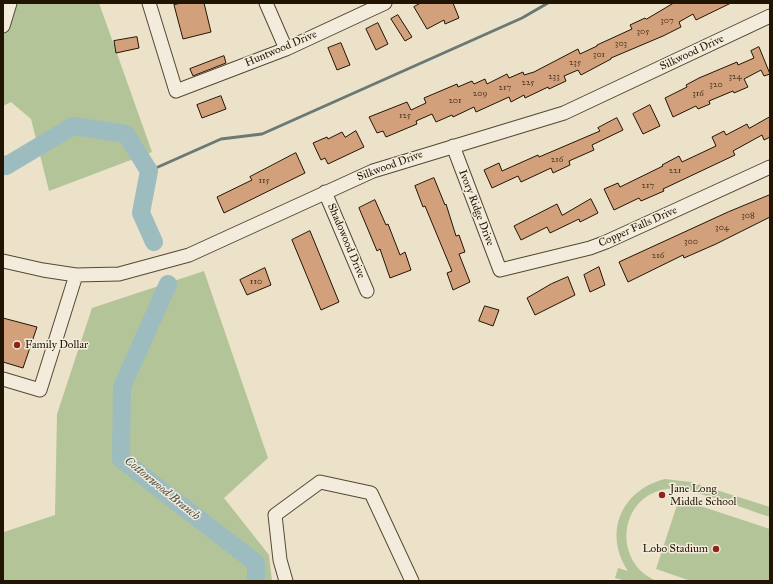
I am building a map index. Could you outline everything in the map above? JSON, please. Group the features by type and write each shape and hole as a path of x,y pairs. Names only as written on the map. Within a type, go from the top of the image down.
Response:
{"street":[{"path":"3,26 10,3"},
{"name":"Huntwood Drive","path":"149,3 176,91 286,49 385,3"},
{"path":"266,3 286,49"},
{"name":"Silkwood Drive","path":"3,261 43,270 76,275 119,274 189,255 373,170 564,113 770,16"},
{"name":"Ivory Ridge Drive","path":"453,146 500,270"},
{"name":"Copper Falls Drive","path":"500,270 590,248 606,242 770,167"},
{"name":"Shadowood Drive","path":"325,192 367,291"},
{"path":"3,379 40,390 76,275"},
{"path":"286,581 280,560 275,515 320,482 371,493 412,581"}],"green space":[{"path":"3,3 99,3 152,152 49,191 31,119 11,102 3,106"},
{"path":"204,271 268,458 224,498 269,555 272,581 3,581 4,532 55,515 57,414 92,308"},
{"path":"665,479 691,482 770,507 770,517 718,499 689,491 667,489 651,494 638,504 630,516 627,531 627,546 633,560 642,572 657,581 626,581 615,578 618,568 628,571 621,557 617,542 617,528 627,503 637,493 650,485"},
{"name":"Lobo Stadium","path":"679,499 770,529 770,581 691,581 656,569"}],"building":[{"path":"182,3 204,3 211,32 183,39 174,5"},
{"path":"421,3 453,3 459,18 445,24 444,20 427,29 414,7"},
{"path":"674,3 731,3 696,20 693,14 679,22 681,27 663,36 611,58 581,75 578,70 564,76 566,81 549,89 548,87 525,98 524,95 511,102 509,97 476,112 474,107 453,117 452,115 436,122 432,114 416,121 417,124 386,137 383,131 377,133 369,117 407,102 411,110 426,103 424,98 457,84 458,87 472,81 474,84 485,79 487,84 507,74 509,78 523,72 524,75 534,72 578,49 580,54 632,29 630,25 645,18 646,19"},
{"path":"398,15 412,37 405,41 391,19"},
{"path":"378,23 388,44 376,50 366,29"},
{"path":"137,37 139,48 116,53 114,41"},
{"path":"341,43 350,65 337,70 328,48"},
{"path":"759,47 770,74 764,76 761,70 744,79 748,87 734,93 733,91 709,101 710,104 698,109 696,106 673,117 665,98 687,87 686,85 699,78 737,62 738,65 754,58 751,51"},
{"path":"224,56 226,63 193,76 190,69"},
{"path":"221,96 226,109 202,118 197,105"},
{"path":"650,105 660,126 643,134 633,114"},
{"path":"770,117 770,137 764,140 762,135 733,151 735,155 663,189 664,191 641,201 639,198 614,210 604,189 618,183 620,187 663,166 662,165 679,156 682,162 716,146 712,137 724,131 726,135 747,124 749,128"},
{"path":"617,118 623,130 592,145 594,150 569,161 570,165 553,173 551,168 521,182 518,176 492,188 484,170 499,163 502,171 538,155 539,157 600,131 598,128"},
{"path":"356,131 364,147 328,164 325,158 321,160 313,143 327,137 328,139 342,132 345,137"},
{"path":"296,153 305,173 224,213 217,197 252,180 250,177"},
{"path":"434,178 445,205 446,204 456,236 459,235 465,252 459,254 470,282 453,290 447,273 452,271 415,186"},
{"path":"770,195 770,217 716,244 684,258 683,255 628,282 619,262 728,212"},
{"path":"591,199 598,213 580,222 579,219 550,233 547,227 521,240 514,226 557,204 562,215"},
{"path":"375,200 386,225 388,224 400,255 405,252 411,270 390,278 380,249 377,251 359,208"},
{"path":"310,231 339,302 321,310 292,240"},
{"path":"599,267 605,285 590,292 584,275"},
{"path":"265,268 271,285 247,295 240,280"},
{"path":"568,277 575,295 535,315 527,298 551,284"},
{"path":"485,306 499,310 493,326 479,321"},
{"name":"Family Dollar","path":"3,318 37,327 23,368 3,362"}],"waterway":[{"path":"149,171 221,139 262,134 522,18 548,3"},
{"name":"Cottonwood Branch","path":"3,164 6,166 73,126 126,134 149,171 141,213 154,242"},
{"name":"Cottonwood Branch","path":"168,284 122,387 121,459 256,563 256,581"}],"place":[{"name":"Family Dollar","path":"17,345"},
{"name":"Jane Long Middle School","path":"662,495"},
{"name":"Lobo Stadium","path":"716,549"}]}
